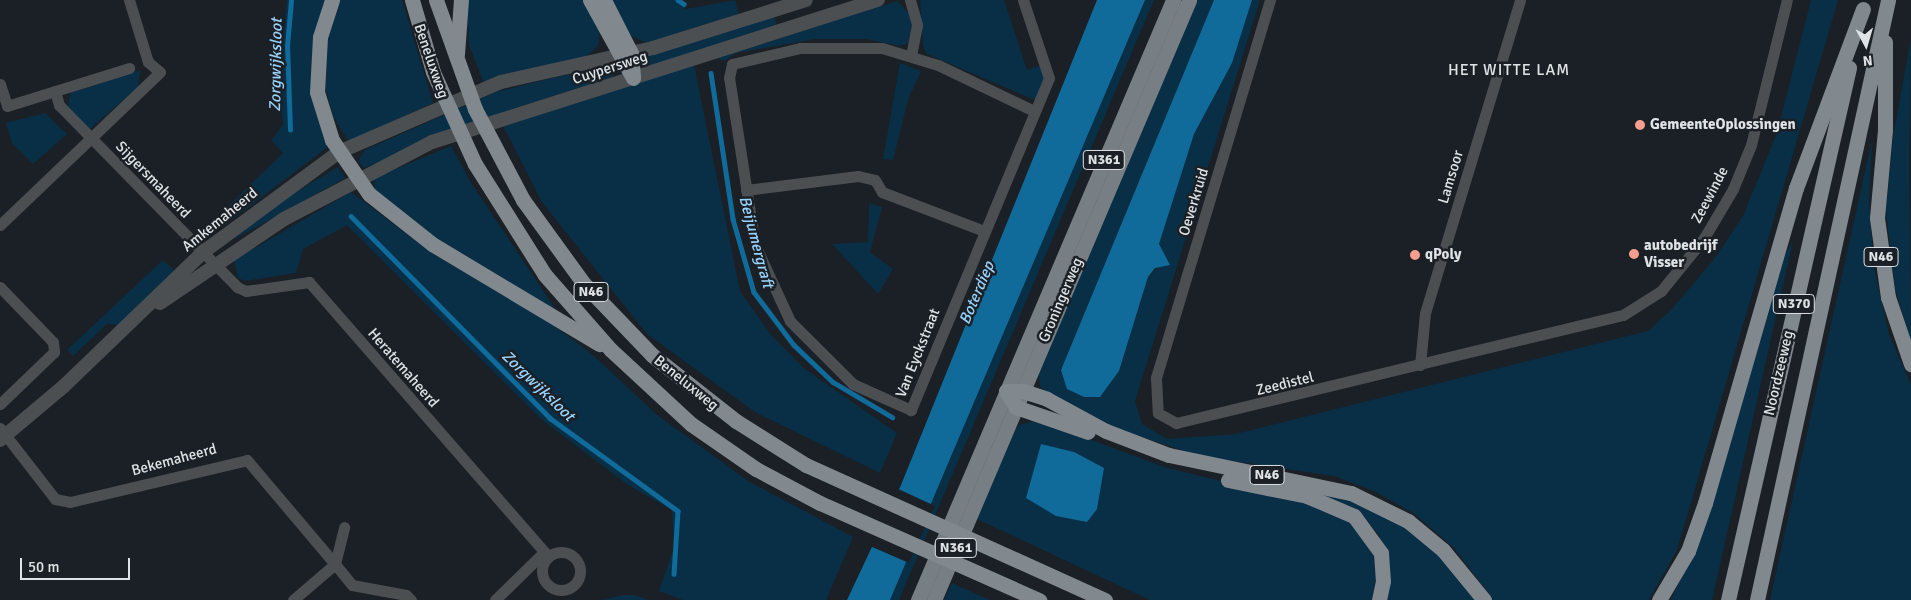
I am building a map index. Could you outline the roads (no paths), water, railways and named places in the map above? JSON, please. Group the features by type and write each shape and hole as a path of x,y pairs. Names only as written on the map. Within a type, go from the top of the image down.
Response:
{"highway":[{"name":"N46","path":"332,0 320,37 317,92 339,152 356,178 369,194 432,244 611,350"},
{"name":"Beneluxweg","path":"412,0 433,72 475,164 545,275 611,350 691,424 756,469 862,522 1039,600"},
{"name":"Beneluxweg","path":"436,0 456,63 498,156 564,260 652,355 760,438 873,498 1102,599"},
{"name":"N46","path":"456,63 461,0"},
{"path":"590,0 624,55"},
{"path":"604,0 633,78"},
{"name":"Noordzeeweg","path":"1756,600 1888,0"},
{"name":"Noordzeeweg","path":"1728,600 1864,5"},
{"name":"N370","path":"1659,600 1676,575 1702,511 1796,188 1864,5"},
{"name":"N46","path":"1885,15 1885,130 1877,218 1888,297 1911,364"},
{"name":"N46","path":"1006,392 1023,391 1106,431 1169,454 1243,473 1329,485 1382,506 1444,550 1484,600"},
{"path":"1006,392 1016,407"},
{"name":"N46","path":"1016,407 1166,464 1342,509 1364,525 1381,553 1379,600"}],"main road":[{"name":"Groningerweg","path":"918,600 1173,0"},
{"name":"Groningerweg","path":"934,600 1189,0"}],"street":[{"path":"0,225 160,72 148,62 129,0"},
{"name":"Cuypersweg","path":"339,152 502,82 624,55 806,0"},
{"name":"Cuypersweg","path":"356,178 432,142 878,0"},
{"path":"910,0 918,26 911,55"},
{"path":"1023,0 1049,78 1034,111"},
{"name":"Oeverkruid","path":"1158,413 1156,378 1270,0"},
{"name":"Lamsoor","path":"1420,365 1425,313 1520,0"},
{"name":"Zeewinde","path":"1420,365 1623,315 1661,291 1704,238 1733,189 1750,145 1788,0"},
{"name":"Van Eyckstraat","path":"846,45 911,55 1034,111 911,410 853,384 790,321 755,244 729,78 732,64 800,48 846,45"},
{"path":"0,84 7,106 129,68"},
{"name":"Sijgersmaheerd","path":"55,91 59,105 215,265"},
{"name":"Amkemaheerd","path":"2,434 130,324 202,253 339,152"},
{"path":"746,190 858,176 875,180 882,192 984,231"},
{"name":"Amkemaheerd","path":"130,324 284,219 356,178"},
{"name":"Heratemaheerd","path":"215,265 246,291 309,282 546,554 495,600"},
{"path":"0,287 53,342 54,352 0,404"},
{"name":"Zeedistel","path":"1158,413 1176,423 1191,423 1420,365"},
{"name":"Bekemaheerd","path":"2,434 55,499 70,502 247,460 352,585 378,595 406,594 411,600"},
{"path":"293,600 335,564 344,527"}],"water":[{"path":"1097,0 1145,0 890,600 847,600 901,485"},
{"path":"1214,0 1252,0 1232,63 1194,134 1159,244 1170,265 1155,268 1148,277 1119,371 1100,397 1084,397 1067,389 1061,370"},
{"path":"1041,444 1074,452 1104,468 1097,509 1087,522 1056,516 1026,498"}],"waterway":[{"name":"Zorgwijksloot","path":"290,130 287,46 291,0"},
{"name":"Beijumergraft","path":"678,0 684,4"},
{"name":"Beijumergraft","path":"711,73 733,219 754,292 794,345 833,382 892,417"},
{"name":"Zorgwijksloot","path":"351,216 550,418 678,511 674,574"}],"place":[{"name":"GemeenteOplossingen","path":"1640,125"},
{"name":"autobedrijf Visser","path":"1634,254"},
{"name":"qPoly","path":"1415,255"}],"district":[{"name":"HET WITTE LAM","path":"1509,70"}],"water label":[{"name":"Boterdiep","path":"977,293"}]}
